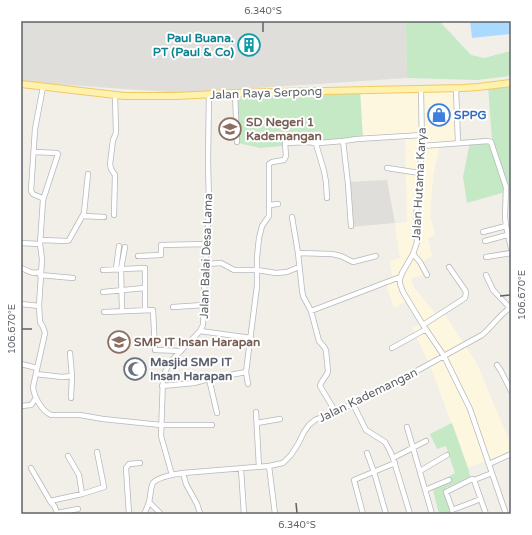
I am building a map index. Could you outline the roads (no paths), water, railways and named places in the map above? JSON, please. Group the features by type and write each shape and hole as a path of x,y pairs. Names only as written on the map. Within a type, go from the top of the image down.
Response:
{"main road":[{"name":"Jalan Raya Serpong","path":"21,84 115,95 176,96 235,93 456,88 511,83"}],"street":[{"path":"43,87 35,129 31,191 43,200"},
{"path":"456,88 458,143"},
{"name":"Jalan Hutama Karya","path":"400,277 413,254 417,242 416,218 422,146 420,89"},
{"path":"235,93 237,142"},
{"name":"Jalan Balai Desa Lama","path":"172,475 162,439 162,386 168,366 200,331 203,325 209,205 209,94"},
{"path":"114,214 115,175 110,164 112,145 116,131 115,95"},
{"path":"248,384 246,372 258,270 257,258 262,226 270,216 270,164 272,162 284,160 286,156 285,143 310,142 317,144 422,135"},
{"path":"343,141 351,226"},
{"path":"422,146 491,142 506,187 509,190 505,209 506,226 511,248"},
{"path":"317,144 316,146 324,171 327,198"},
{"path":"34,152 58,154 43,200 41,242 42,260 38,306 40,322 45,333 33,387 33,392 36,398 50,415 80,415 162,425 212,425"},
{"path":"387,168 420,173"},
{"path":"21,243 69,241 84,213 88,174"},
{"path":"270,205 278,204"},
{"path":"83,216 104,217"},
{"path":"292,217 303,296 311,311 319,341 326,351 328,371 320,383 320,386 336,411"},
{"path":"483,232 506,226"},
{"path":"485,241 509,235"},
{"path":"138,256 161,255 161,244 207,244"},
{"path":"116,269 119,246"},
{"path":"122,311 121,269 125,247"},
{"path":"298,253 332,254 341,256 352,262 376,256"},
{"path":"486,257 511,253"},
{"path":"413,254 420,262 427,275"},
{"path":"205,264 221,263 234,270 258,270 276,273 287,272 299,267"},
{"path":"423,325 465,298 465,290 449,267"},
{"path":"21,268 30,273 41,273 73,278"},
{"path":"103,270 145,268 145,310"},
{"path":"486,275 493,290 510,308"},
{"path":"311,311 400,277 403,292 444,356 470,409 506,514"},
{"path":"103,292 144,288"},
{"path":"21,304 38,306"},
{"path":"173,307 204,305"},
{"name":"Jalan Kademangan","path":"144,514 154,482 172,475 184,472 241,469 283,463 295,450 304,432 315,420 353,404 482,335 510,308"},
{"path":"104,312 153,310 155,350 181,351"},
{"path":"392,348 426,329"},
{"path":"200,331 251,338"},
{"path":"70,353 72,376 71,398"},
{"path":"21,364 37,368"},
{"path":"497,365 511,391"},
{"path":"162,386 194,383 246,372"},
{"path":"36,374 72,376"},
{"path":"209,379 217,413"},
{"path":"21,406 30,405 36,398"},
{"path":"353,404 366,430 385,442 394,460 410,514"},
{"path":"256,412 259,467"},
{"path":"257,423 280,419"},
{"path":"407,427 432,514"},
{"path":"363,514 354,481 374,472 426,441"},
{"path":"50,501 82,494 104,487 97,452"},
{"path":"367,453 386,514"},
{"path":"489,464 511,454"},
{"path":"420,471 447,455"},
{"path":"68,456 79,475 82,494"},
{"path":"129,514 126,468 129,464 140,463"},
{"path":"269,466 275,514"},
{"path":"32,468 50,501 55,507 57,514 78,509"},
{"path":"241,469 244,514"},
{"path":"184,472 186,484 197,504 200,513"},
{"path":"481,499 453,512 446,492 472,479 474,480 492,473"},
{"path":"425,490 449,480"},
{"path":"474,480 486,514"},
{"path":"149,502 162,514"}],"water":[{"path":"470,21 511,21 511,34 472,38"}],"place":[{"name":"Paul Buana. PT (Paul & Co)","path":"249,45"},
{"name":"SPPG","path":"439,115"},
{"name":"SD Negeri 1 Kademangan","path":"230,129"},
{"name":"SMP IT Insan Harapan","path":"119,342"},
{"name":"Masjid SMP IT Insan Harapan","path":"135,369"}]}
